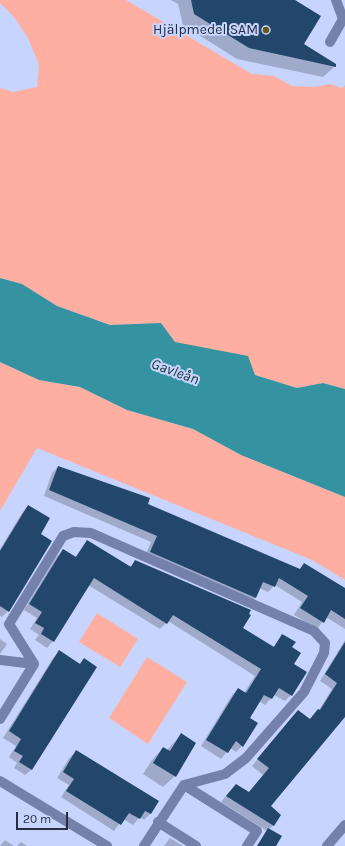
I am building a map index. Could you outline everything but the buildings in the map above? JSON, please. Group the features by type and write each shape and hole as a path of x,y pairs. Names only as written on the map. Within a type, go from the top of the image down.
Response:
{"street":[{"path":"330,42 343,19 336,0"},
{"path":"34,664 9,624 63,536 74,532 90,533 314,631 325,643 324,653 304,692 246,758 225,774 184,785 158,822 144,846"},
{"path":"0,660 34,664"},
{"path":"0,719 34,664"},
{"path":"0,781 107,846"},
{"path":"184,785 257,831 247,846"},
{"path":"158,822 196,846"},
{"path":"327,846 345,825"}],"shaded area":[{"path":"0,0 126,0 252,74 274,76 292,86 315,87 330,84 342,88 345,85 345,389 323,383 297,388 255,375 175,342 161,323 110,325 57,306 22,284 0,278 0,88 13,92 37,87 39,65 28,38 14,17 0,3"},
{"path":"0,362 39,380 80,387 127,410 193,429 241,455 345,497 345,580 312,560 37,448 0,511"},
{"path":"97,613 138,639 120,667 79,642"},
{"path":"147,657 187,682 148,744 109,718"}],"water":[{"name":"Gavleån","path":"0,278 22,284 57,306 110,325 161,323 175,342 248,356 255,375 297,388 323,383 345,389 345,497 241,455 193,429 127,410 80,387 39,380 0,362"}],"place":[{"name":"Hjälpmedel SAM","path":"266,30"}]}
